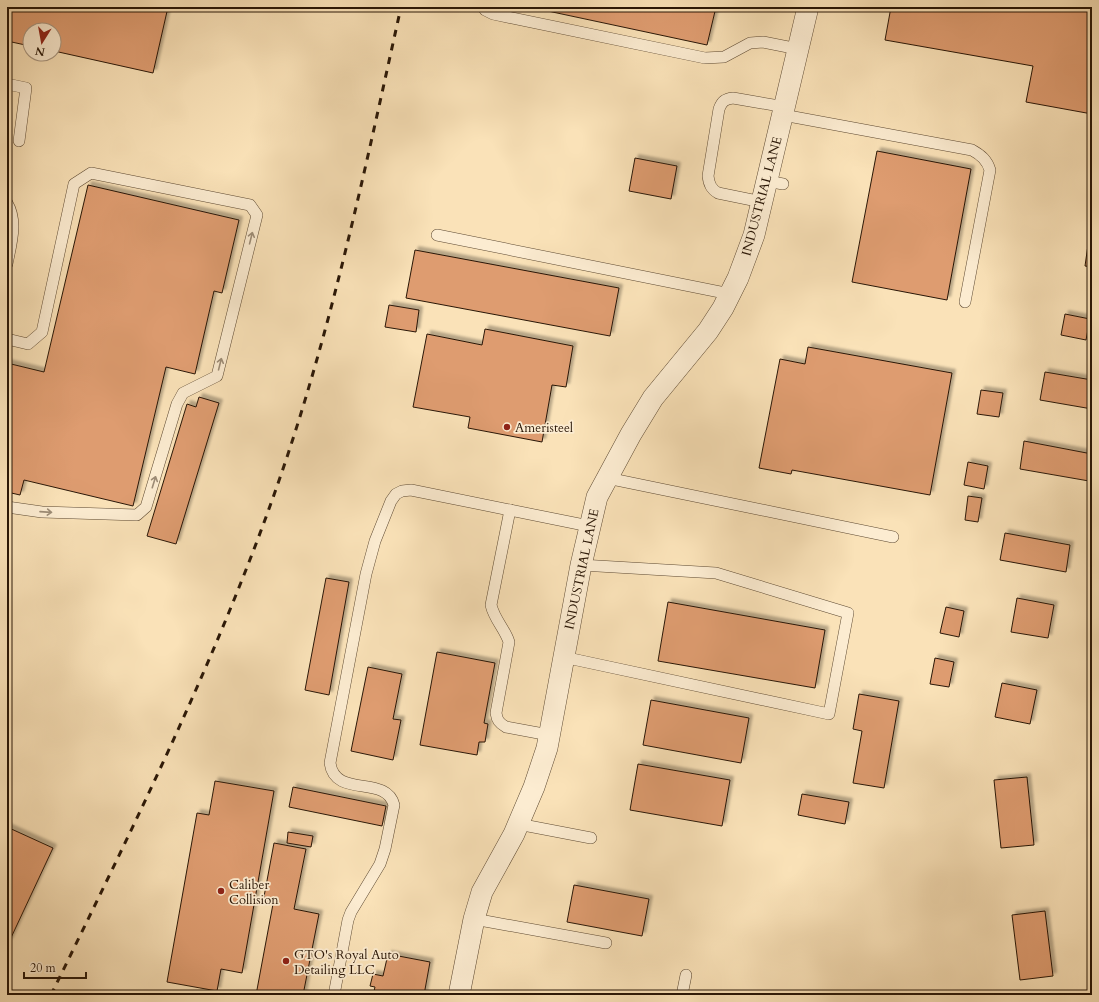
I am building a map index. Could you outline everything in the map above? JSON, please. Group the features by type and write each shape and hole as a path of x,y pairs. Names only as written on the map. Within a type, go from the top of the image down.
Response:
{"street":[{"name":"INDUSTRIAL LANE","path":"459,995 474,918 482,892 518,824 534,786 549,735 580,565 597,497 631,434 653,398 708,332 738,278 754,235 762,202 775,182 784,111 808,7"}],"lane":[{"path":"483,7 485,10 493,14 705,58 724,56 750,43 763,42 798,49"},
{"path":"7,84 26,88 19,141"},
{"path":"762,202 718,193 713,190 709,184 708,176 719,109 721,103 726,99 734,98 784,111 972,150 981,155 988,163 990,170 965,302"},
{"path":"7,339 28,344 42,332 74,184 91,173 250,205 257,215 217,376 183,393 177,404 146,508 137,515 42,512 7,507"},
{"path":"7,203 12,211 12,235 7,264"},
{"path":"437,235 730,294"},
{"path":"607,478 893,536"},
{"path":"334,995 348,920 351,912 380,864 385,849 394,804 392,798 384,791 337,779 331,772 330,763 366,574 378,531 391,501 396,494 402,491 411,490 589,526"},
{"path":"510,510 491,605 493,614 506,631 510,642 496,713 497,719 506,727 549,735"},
{"path":"563,657 829,714 848,613 716,573 580,565"},
{"path":"518,824 590,838"},
{"path":"474,918 606,943"},
{"path":"682,995 686,976"}],"building":[{"path":"7,7 168,7 153,73 62,53 62,22 22,22 22,44 7,41"},
{"path":"529,7 716,7 707,45"},
{"path":"891,7 1092,7 1092,114 1026,102 1033,66 885,40"},
{"path":"877,151 971,169 947,300 852,282"},
{"path":"635,158 677,166 671,199 629,191"},
{"path":"88,185 239,220 222,293 214,291 195,374 166,367 133,506 24,480 20,495 7,492 7,363 44,372"},
{"path":"1088,245 1092,246 1092,267 1085,266"},
{"path":"415,250 619,288 610,336 406,298"},
{"path":"389,305 419,310 416,332 385,327"},
{"path":"1065,314 1090,319 1086,340 1061,335"},
{"path":"485,329 573,346 566,387 552,385 542,442 468,428 470,417 413,407 427,334 482,345"},
{"path":"808,347 952,373 930,495 792,470 791,474 759,468 780,359 805,364"},
{"path":"1045,372 1092,380 1092,409 1040,400"},
{"path":"981,390 1003,393 999,417 977,414"},
{"path":"199,397 219,403 176,544 147,536 187,404 196,407"},
{"path":"1024,441 1092,454 1089,481 1020,469"},
{"path":"968,462 988,466 984,489 964,485"},
{"path":"968,496 982,498 978,522 965,520"},
{"path":"1005,533 1070,545 1066,572 1000,560"},
{"path":"326,578 349,582 329,695 305,690"},
{"path":"1017,598 1054,605 1048,638 1011,632"},
{"path":"668,602 825,630 815,688 658,661"},
{"path":"946,607 964,611 959,637 940,633"},
{"path":"437,652 495,663 484,723 488,724 485,742 479,742 477,755 420,745"},
{"path":"935,658 954,662 949,687 930,684"},
{"path":"368,667 402,674 393,719 401,720 393,760 351,751"},
{"path":"1002,683 1037,690 1030,724 995,717"},
{"path":"859,694 899,701 884,788 853,783 862,731 853,729"},
{"path":"651,700 749,718 741,763 643,745"},
{"path":"638,764 730,780 722,826 630,810"},
{"path":"1027,777 1034,845 1001,848 994,780"},
{"path":"215,781 274,791 242,973 221,969 217,991 167,982 197,813 209,815"},
{"path":"293,787 386,806 382,826 289,807"},
{"path":"802,794 849,802 845,824 798,815"},
{"path":"7,827 53,848 9,942 7,941"},
{"path":"288,832 313,836 311,847 287,843"},
{"path":"274,843 306,849 294,909 319,914 303,995 256,995 273,904 263,902"},
{"path":"574,885 649,899 642,936 567,922"},
{"path":"1045,911 1053,976 1020,980 1012,915"},
{"path":"388,954 430,962 424,995 373,995 375,987 370,986 373,974 383,976"}],"railway":[{"path":"51,995 177,733 261,532 303,407 335,294 363,179 401,7"}],"place":[{"name":"Ameristeel","path":"507,427"},
{"name":"Caliber Collision","path":"221,891"},
{"name":"GTO's Royal Auto Detailing LLC","path":"286,961"}]}
